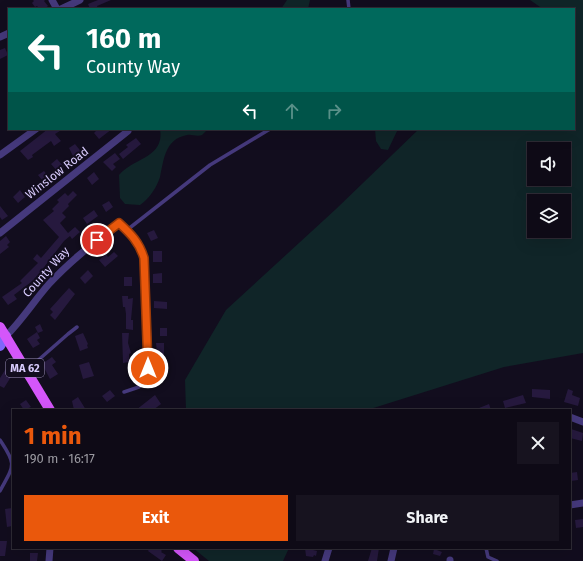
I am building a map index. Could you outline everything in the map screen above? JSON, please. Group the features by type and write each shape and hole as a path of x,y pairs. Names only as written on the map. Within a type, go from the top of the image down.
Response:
{"main road":[{"name":"MA 62","path":"0,327 49,409"},
{"path":"179,549 194,561"}],"street":[{"path":"63,8 80,0"},
{"path":"0,155 35,130"},
{"name":"Winslow Road","path":"0,232 128,130"},
{"name":"County Way","path":"0,346 6,336 23,319 49,284 75,258 119,223 127,230"},
{"path":"127,230 140,245 144,258 149,358"},
{"path":"571,418 583,422"},
{"path":"571,505 583,503"},
{"path":"49,561 50,549"},
{"path":"326,561 329,549"},
{"path":"391,561 394,549"}],"lane":[{"path":"127,230 210,165 268,130"},
{"path":"27,371 77,327"},
{"path":"124,392 139,387 148,378 149,358"},
{"path":"0,440 12,457"},
{"path":"0,491 12,468"},
{"path":"486,549 488,557 497,561"}],"green space":[{"path":"287,0 310,0 308,8 282,8"},
{"path":"530,0 583,0 583,353 504,367 370,409 186,409 185,380 226,310 336,209 418,130 575,130 575,8 542,8"},
{"path":"160,130 207,130 202,135 187,135 174,141 170,145 164,157 159,181 155,189 140,205 125,204 120,198 119,175 125,169 153,152 158,146"},
{"path":"375,130 398,130 388,150 381,149 376,141"},
{"path":"194,549 289,549 283,561 209,561"}],"building":[{"path":"33,0 45,0 44,1 48,6 45,8 35,7 32,3 34,1"},
{"path":"98,0 111,0 97,6 98,8 90,8 88,4"},
{"path":"5,48 8,55 0,59 0,50"},
{"path":"47,130 61,130 55,134 61,141 54,146 51,141 32,155 33,157 28,160 20,151"},
{"path":"97,130 111,130 99,139 94,133"},
{"path":"136,138 141,144 123,159 119,154 128,147 126,145"},
{"path":"75,144 83,154 75,160 69,148"},
{"path":"115,153 120,159 113,164 116,167 112,171 103,162"},
{"path":"57,159 64,167 58,172 51,164"},
{"path":"44,171 48,176 42,180 38,175"},
{"path":"94,172 99,179 92,185 87,178"},
{"path":"20,190 25,197 18,203 13,197"},
{"path":"73,191 77,195 62,213 66,217 60,223 68,233 75,227 80,232 72,239 70,236 64,241 35,279 14,295 17,299 8,305 2,297 22,283 20,281 38,263 33,259 37,254 41,258 59,237 43,220 54,211 52,209 59,202 57,200 65,193 68,196"},
{"path":"109,201 113,207 106,212 102,205"},
{"path":"0,206 8,216 2,220 0,217"},
{"path":"94,210 98,216 87,224 83,218"},
{"path":"154,230 158,238 151,241 147,233"},
{"path":"6,236 10,242 7,245 9,247 0,254 0,241"},
{"path":"153,251 162,251 162,262 153,262"},
{"path":"114,252 118,256 105,267 99,260 106,254 108,257"},
{"path":"88,270 93,276 85,284 80,278"},
{"path":"162,273 162,283 153,283 153,274"},
{"path":"124,277 132,277 132,286 124,286"},
{"path":"69,288 75,294 55,320 50,315 53,312 50,309"},
{"path":"122,296 128,296 128,299 133,298 131,320 133,320 133,330 126,329 126,314 125,307 123,307"},
{"path":"154,301 167,302 167,309 154,308"},
{"path":"40,324 43,331 38,333 35,327"},
{"path":"160,328 167,328 167,336 160,336"},
{"path":"37,332 40,338 37,340 40,344 33,348 27,339"},
{"path":"83,333 88,344 88,348 80,351 75,336"},
{"path":"122,333 129,333 128,343 131,353 129,354 129,362 123,363"},
{"path":"156,343 164,343 164,356 158,356"},
{"path":"52,357 56,362 52,365 58,374 50,379 42,364"},
{"path":"89,362 94,376 83,379 79,365"},
{"path":"7,367 14,372 4,388 0,386 0,378"},
{"path":"532,389 550,390 550,399 532,397"},
{"path":"568,389 573,391 572,395 580,398 578,406 564,402"},
{"path":"110,390 115,396 107,402 102,396"},
{"path":"155,395 161,404 154,409 137,409"},
{"path":"523,395 526,403 505,408 503,401"},
{"path":"78,397 85,409 74,409 72,401"},
{"path":"26,400 31,407 23,409 20,404"},
{"path":"489,404 491,409 476,409"},
{"path":"571,429 583,433 582,441 571,438"},
{"path":"577,472 578,480 571,481 571,473"},
{"path":"12,508 12,526 7,527 5,509"},
{"path":"583,519 583,527 576,528 575,520"},
{"path":"0,541 7,541 5,556 0,556"},
{"path":"149,549 160,549 162,551 161,552 166,555 162,561 148,551"},
{"path":"305,549 317,551 316,556 306,556"},
{"path":"372,549 379,549 377,561 368,561"},
{"path":"434,549 442,552 440,556 433,554"},
{"path":"30,553 38,553 37,561 30,561"}],"route":[{"path":"97,240 119,223 140,245 144,258 149,358 148,368"}]}
